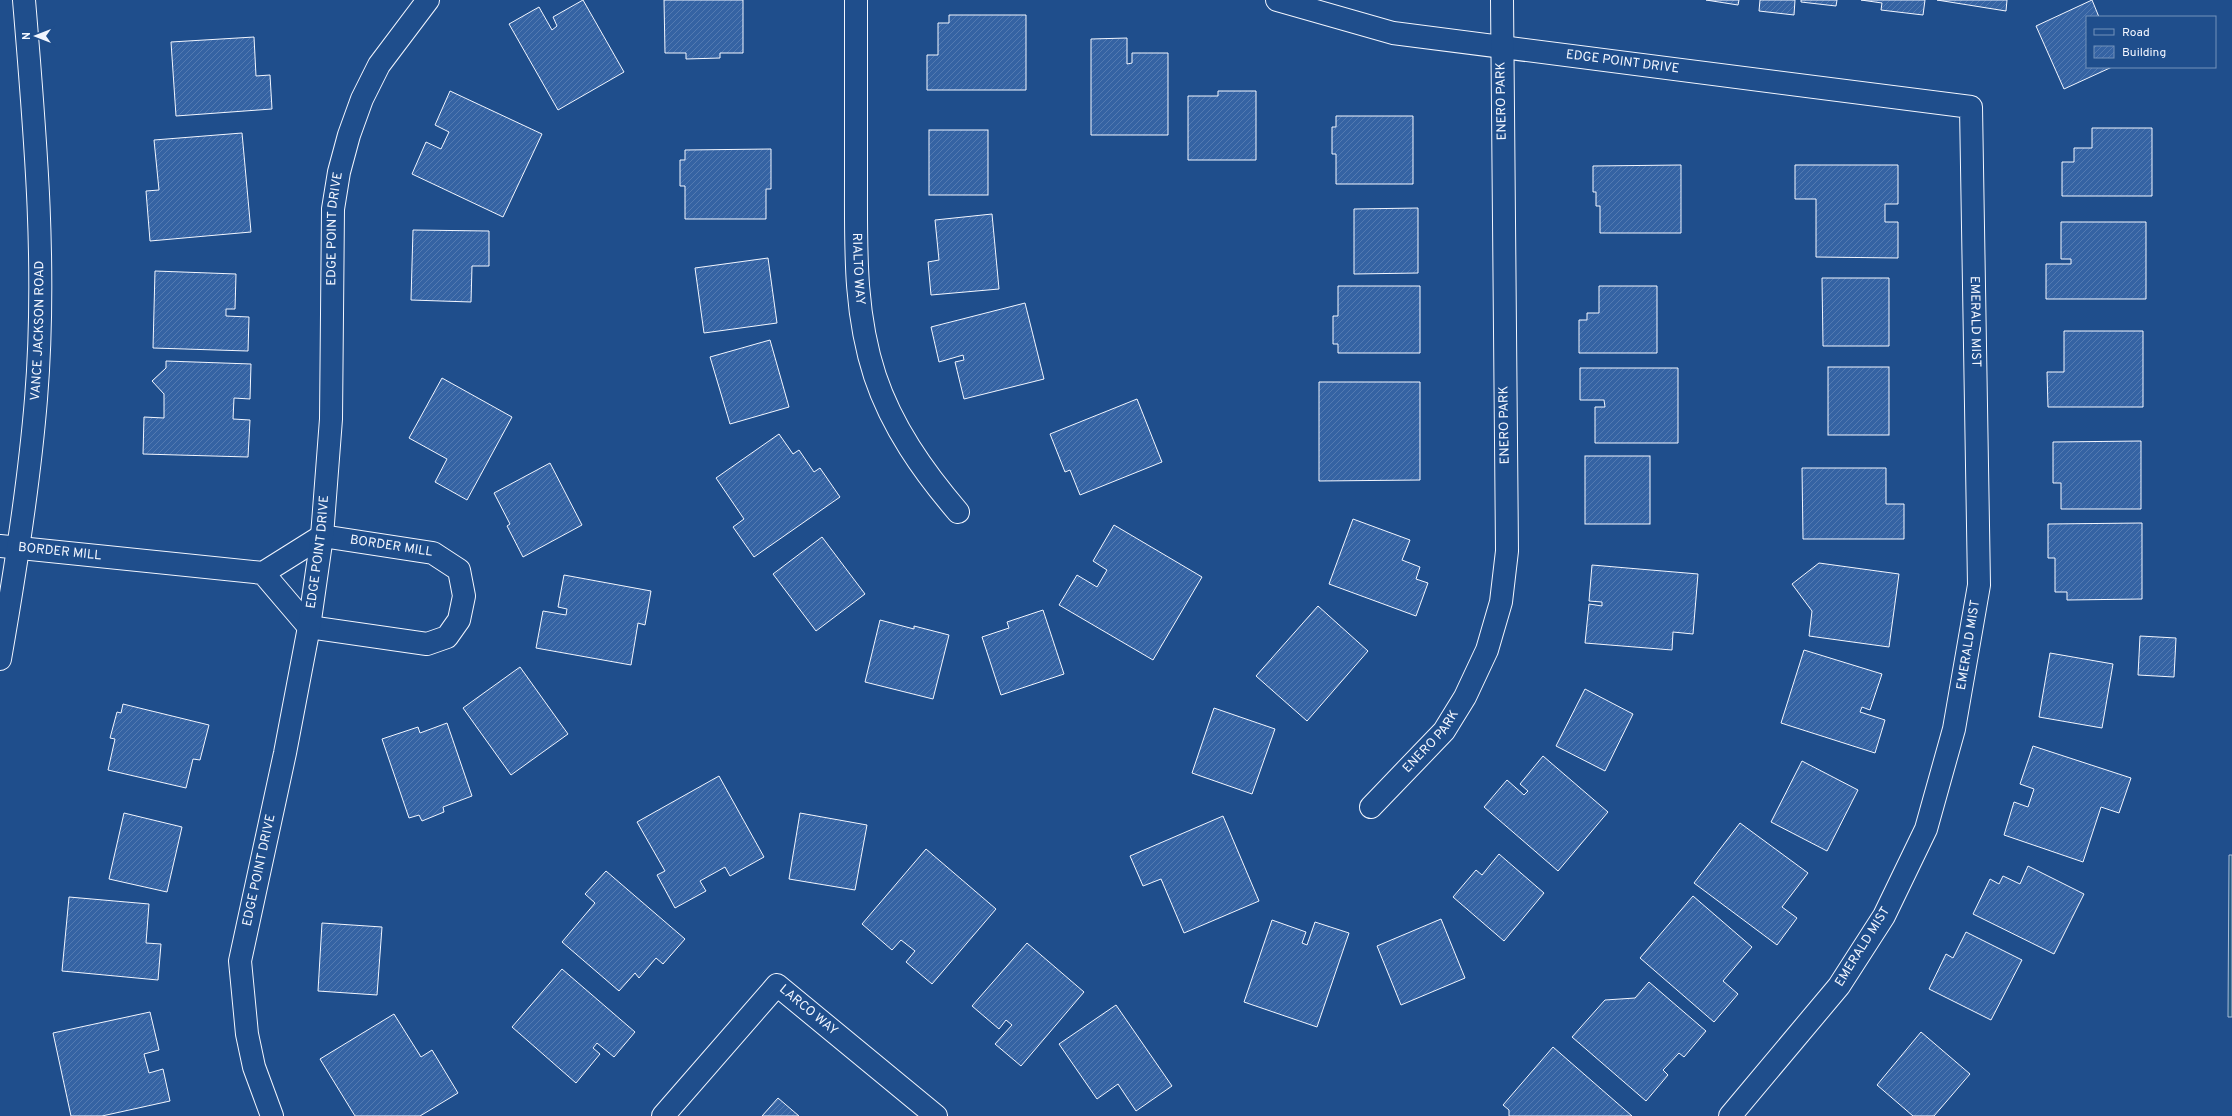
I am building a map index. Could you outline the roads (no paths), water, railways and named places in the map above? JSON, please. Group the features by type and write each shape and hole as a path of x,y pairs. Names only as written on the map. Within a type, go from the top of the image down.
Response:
{"street":[{"name":"VANCE JACKSON ROAD","path":"0,659 10,547 36,399 39,313 38,193 24,0"},
{"name":"EDGE POINT DRIVE","path":"272,1116 254,1067 249,1040 240,961 285,753 310,627 322,536 331,419 333,209 339,172 349,135 362,99 379,66 428,0"},
{"name":"RIALTO WAY","path":"856,0 856,283 866,345 875,377 903,439 930,480 958,512"},
{"name":"EDGE POINT DRIVE","path":"1277,0 1393,33 1972,106"},
{"name":"ENERO PARK","path":"1371,807 1444,731 1465,697 1487,650 1501,602 1506,550 1502,0"},
{"name":"EMERALD MIST","path":"1730,1116 1839,986 1884,916 1926,829 1954,729 1978,585 1972,106"},
{"name":"BORDER MILL","path":"310,627 427,644 447,637 459,620 464,596 459,570 433,553 322,536"},
{"path":"310,627 263,573 322,536"},
{"name":"BORDER MILL","path":"10,547 263,573"},
{"name":"LARCO WAY","path":"663,1116 777,985 936,1116"}]}
